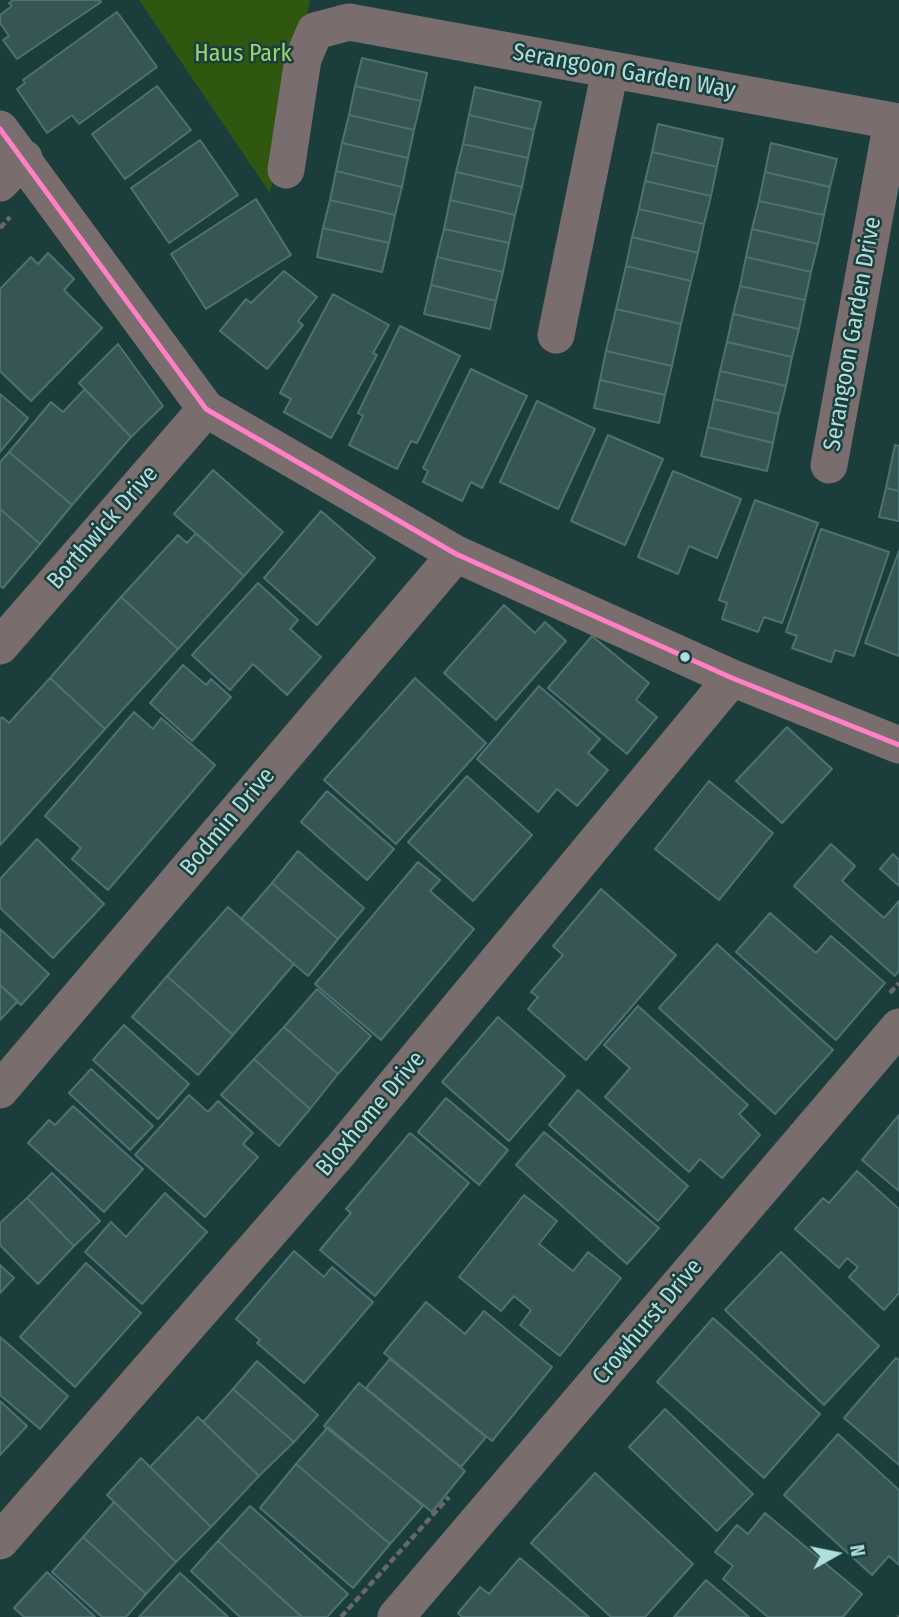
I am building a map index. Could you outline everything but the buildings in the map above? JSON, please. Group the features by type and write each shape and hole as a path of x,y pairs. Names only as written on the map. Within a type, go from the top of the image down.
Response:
{"street":[{"name":"Serangoon Garden Way","path":"286,170 303,59 316,31 349,22 896,121"},
{"path":"556,335 610,70"},
{"name":"Serangoon Garden Drive","path":"829,465 896,121"},
{"path":"0,130 12,171 206,410 456,554 732,678 899,744"},
{"name":"Borthwick Drive","path":"0,646 206,410"},
{"name":"Bodmin Drive","path":"0,1090 456,554"},
{"name":"Bloxhome Drive","path":"0,1541 340,1151 732,678"},
{"name":"Crowhurst Drive","path":"397,1617 899,1027"}],"green space":[{"name":"Haus Park","path":"139,0 310,0 270,193"}],"transit line":[{"path":"0,129 206,409 456,554 732,678 899,745"}]}
